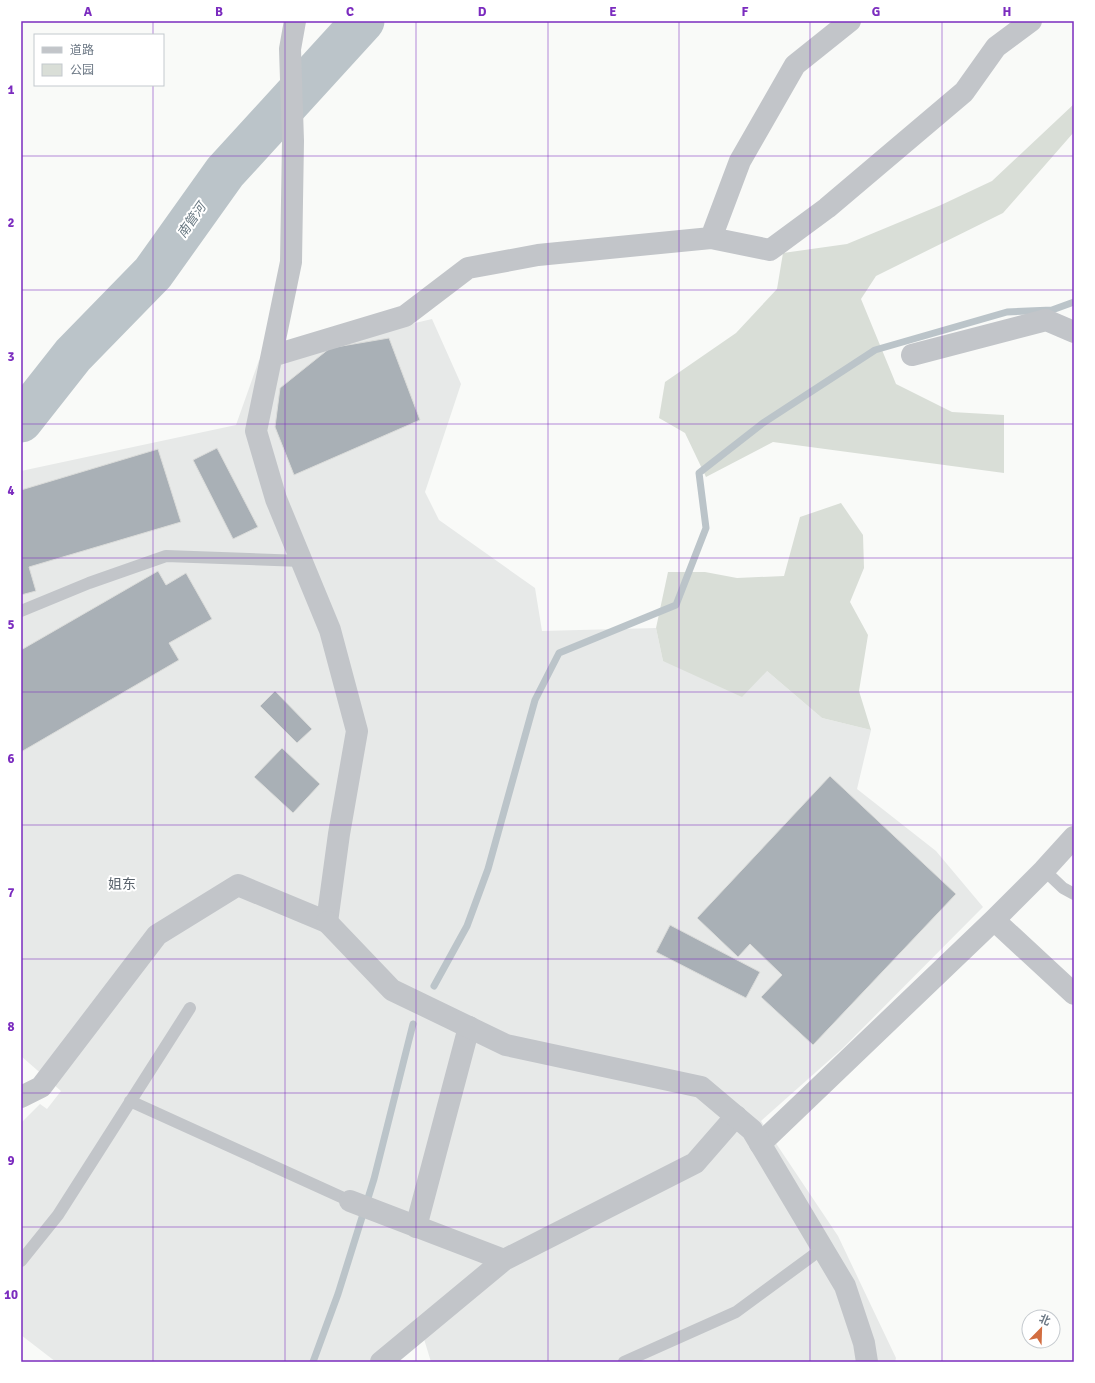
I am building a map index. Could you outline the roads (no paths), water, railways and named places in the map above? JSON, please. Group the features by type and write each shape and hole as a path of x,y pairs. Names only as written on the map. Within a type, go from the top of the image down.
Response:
{"street":[{"path":"294,21 290,48 293,140 292,262 256,431 276,499 330,630 357,731 339,834 327,922"},
{"path":"711,238 740,161 796,65 850,21"},
{"path":"272,356 405,316 468,268 538,255 711,238 770,250 827,208 964,92 996,47 1031,21"},
{"path":"912,355 1046,320 1074,332"},
{"path":"760,1144 994,920 1044,870 1074,837"},
{"path":"21,1097 41,1087 157,935 238,885 327,922 392,990 506,1044 701,1087 752,1130 845,1286 864,1343 867,1362"},
{"path":"994,920 1074,994"},
{"path":"416,1227 469,1026"},
{"path":"381,1362 504,1260 694,1163 736,1116"},
{"path":"352,1202 504,1260"}],"lane":[{"path":"21,611 89,583 166,556 302,560"},
{"path":"1044,870 1064,888 1074,894"},
{"path":"21,1261 58,1215 190,1008"},
{"path":"130,1101 352,1202"},
{"path":"624,1362 736,1312 823,1248"}],"waterway":[{"name":"南管河","path":"21,421 73,355 153,273 225,172 363,21"},
{"path":"434,986 467,926 488,869 535,700 559,653 676,605 706,528 699,473 763,423 875,350 1007,312 1052,310 1074,302"},
{"path":"313,1362 338,1294 374,1179 413,1024"}],"district":[{"name":"姐东","path":"122,884"}]}
